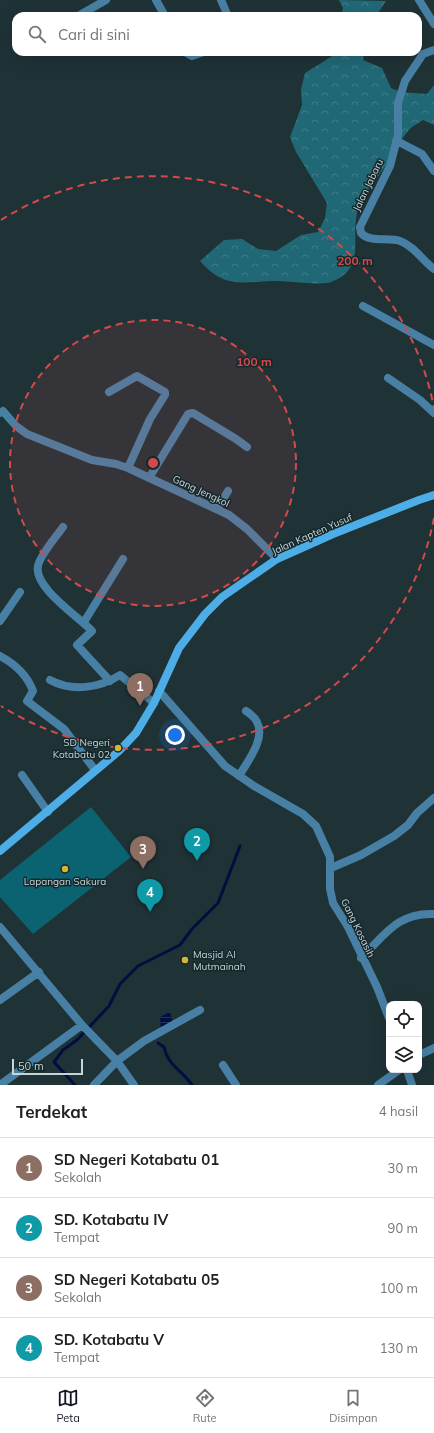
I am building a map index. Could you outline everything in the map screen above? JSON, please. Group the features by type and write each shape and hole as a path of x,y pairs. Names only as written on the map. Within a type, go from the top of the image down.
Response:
{"main road":[{"name":"Jalan Kapten Yusuf","path":"0,850 48,812 95,770 119,751 136,733 154,703 179,648 205,614 222,597 277,559 333,534 434,495"}],"street":[{"path":"85,12 106,0"},
{"path":"156,0 163,12"},
{"path":"221,0 226,12"},
{"path":"418,0 434,24"},
{"name":"Jalan Jabaru","path":"422,55 434,50"},
{"name":"Jalan Jabaru","path":"422,56 405,80 398,103 397,141 387,174 360,224 361,233 368,238 392,240 407,244 434,270"},
{"path":"397,141 422,154 434,169"},
{"path":"363,306 434,345"},
{"path":"109,392 137,376 165,392 166,395 150,420 128,468"},
{"path":"388,378 420,400 434,413"},
{"name":"Gang Jengkol","path":"0,413 3,411 16,426 27,434 92,460 116,464 128,468 217,508 235,518 248,529 277,559"},
{"path":"149,478 188,414 193,413 247,447"},
{"path":"217,508 228,491"},
{"path":"63,527 40,560 38,574 45,586 58,600 84,622 92,631 77,645 110,681"},
{"path":"84,622 123,559"},
{"path":"0,621 20,592"},
{"path":"0,656 16,668 29,682 33,691 27,702 64,728 95,770"},
{"path":"50,680 65,686 83,688 110,681 120,675 154,703"},
{"name":"Gang Kosasih","path":"159,691 225,766 310,819 319,830 326,847 331,868 330,889 333,903 348,927 361,958 377,987 386,1010"},
{"path":"239,776 256,746 259,732 257,720 246,711"},
{"path":"22,775 48,812"},
{"path":"331,868 361,856 394,836 408,825 417,813 434,798"},
{"path":"361,958 404,918 416,914 434,914"},
{"path":"0,927 39,972 82,1026 117,1061 134,1085"},
{"path":"0,1000 39,972"},
{"path":"94,1085 117,1061 144,1041 200,1010"},
{"path":"0,1084 82,1026"},
{"path":"422,1054 434,1048"},
{"path":"223,1065 236,1085"},
{"path":"378,1085 395,1073"},
{"path":"408,1073 412,1085"}],"shaded area":[{"name":"Lapangan Sakura","path":"91,807 131,857 33,934 0,897 0,880"},
{"path":"170,1012 173,1024 161,1030 160,1017"}],"green space":[{"path":"339,0 386,1 379,12 342,12 343,8"},
{"path":"332,56 364,56 363,60 382,68 391,88 401,92 427,94 434,85 434,125 423,120 410,129 364,196 356,217 354,259 350,268 343,276 326,283 277,281 232,282 216,275 200,261 224,240 242,239 258,249 276,251 301,235 318,232 325,218 327,203 296,152 290,137 302,105 301,89 305,73"}],"waterway":[{"path":"75,1085 54,1062 63,1050 77,1040 109,1006 120,984 138,966 180,945 192,929 218,903 240,846"},
{"path":"158,1043 164,1047 169,1059 192,1085"}],"place":[{"name":"SD Negeri Kotabatu 01","path":"140,706"},
{"name":"SD Negeri Kotabatu 02","path":"118,748"},
{"name":"SD. Kotabatu IV","path":"197,861"},
{"name":"Lapangan Sakura","path":"65,869"},
{"name":"SD Negeri Kotabatu 05","path":"143,869"},
{"name":"SD. Kotabatu V","path":"150,912"},
{"name":"Masjid Al Mutmainah","path":"185,960"}]}
